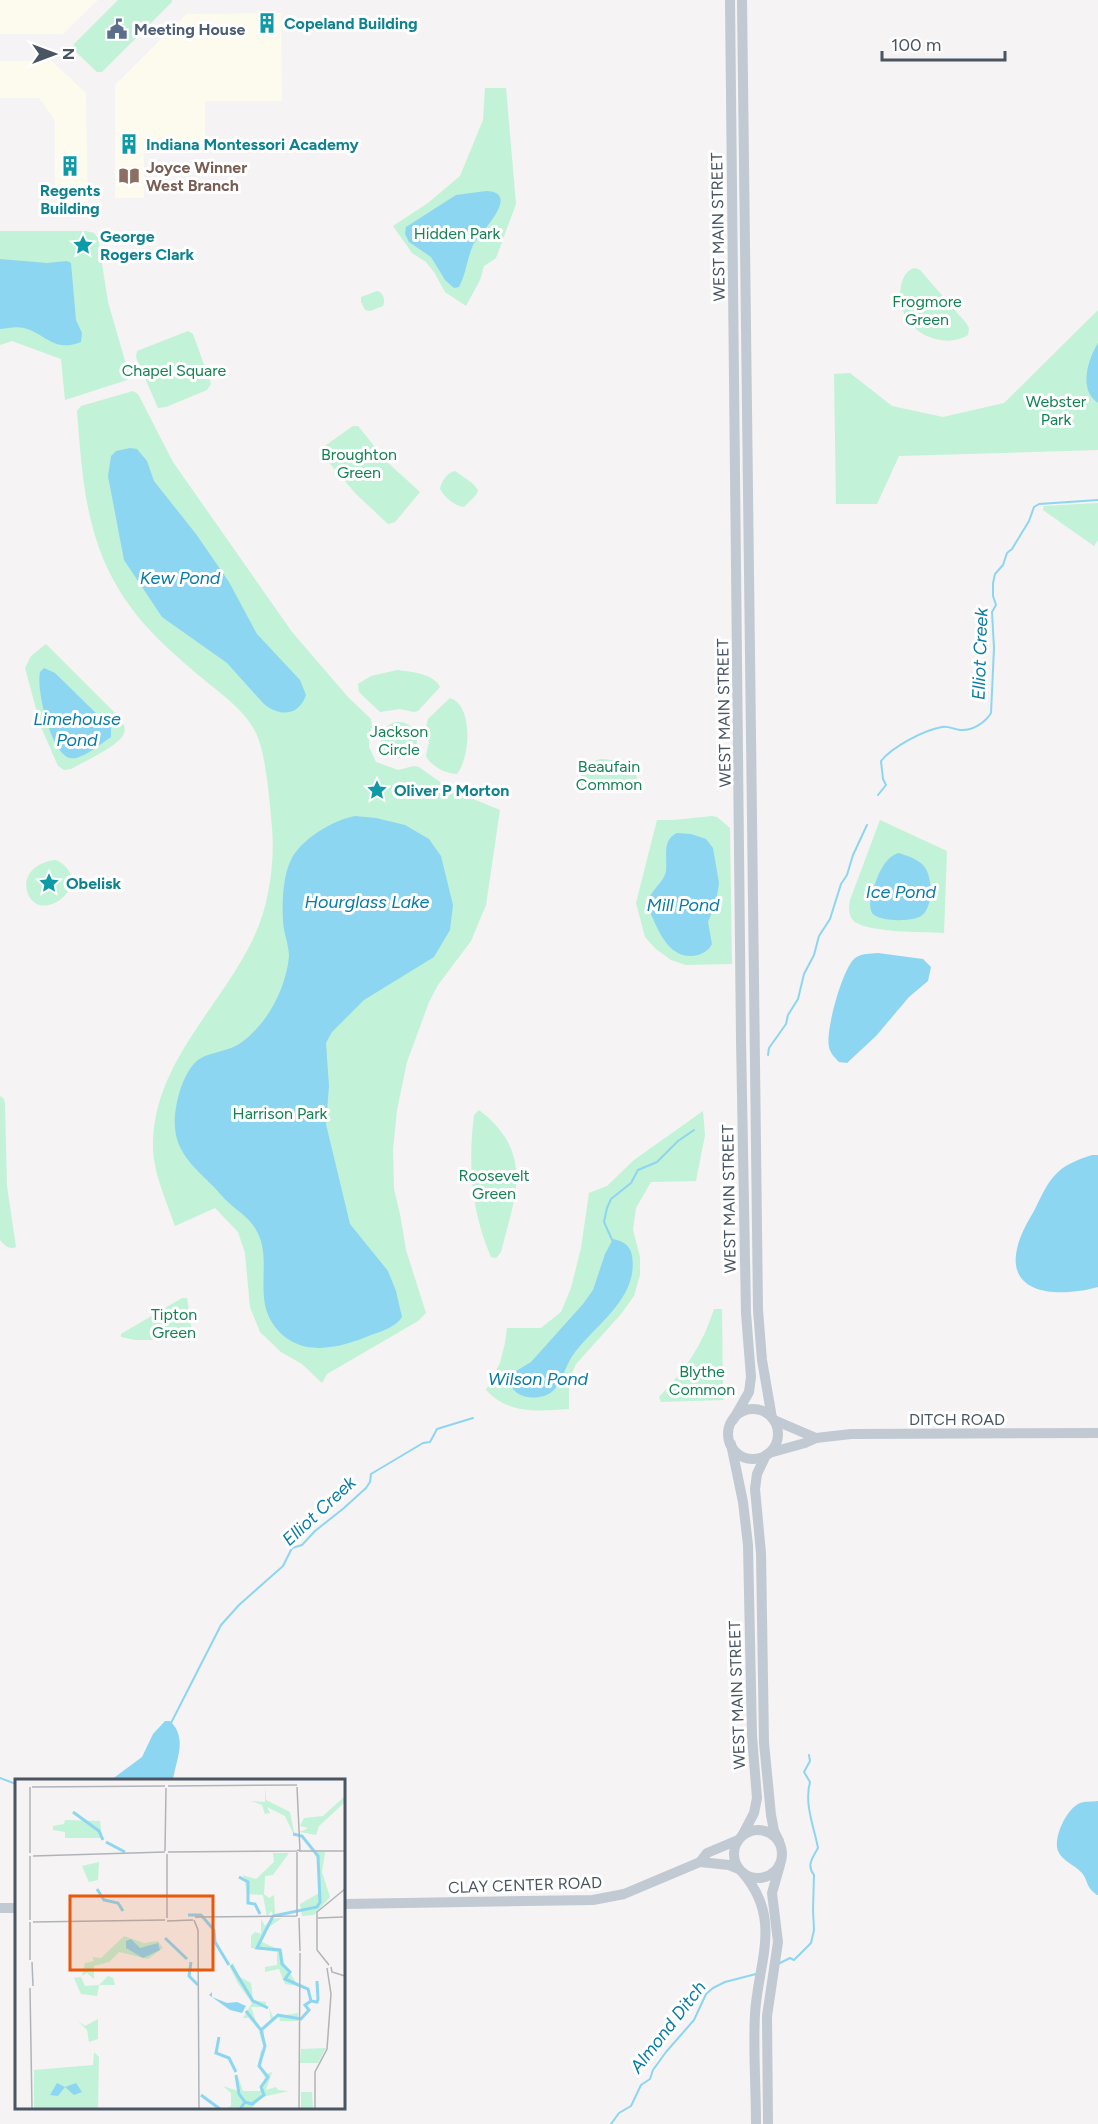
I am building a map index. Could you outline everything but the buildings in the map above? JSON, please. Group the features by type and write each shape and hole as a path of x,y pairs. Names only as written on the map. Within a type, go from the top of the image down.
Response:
{"street":[{"name":"WEST MAIN STREET","path":"730,0 745,1306 751,1377 749,1392 733,1420"},
{"name":"WEST MAIN STREET","path":"742,0 758,1310 762,1360 773,1419"},
{"path":"761,1410 773,1419 777,1427 777,1439 767,1454 750,1458 742,1456 731,1444 729,1428 733,1420 743,1411 761,1410"},
{"name":"DITCH ROAD","path":"773,1419 816,1438"},
{"name":"DITCH ROAD","path":"767,1454 816,1438 851,1434 1098,1433"},
{"name":"WEST MAIN STREET","path":"731,1444 743,1502 748,1545 752,1736 757,1798 754,1813 740,1838"},
{"name":"WEST MAIN STREET","path":"767,1454 757,1474 755,1489 761,1553 764,1743 771,1815 774,1831 779,1841"},
{"path":"756,2124 755,2027 766,1936 762,1910 753,1887 734,1857 740,1838 759,1830 770,1833 779,1841 783,1855 772,1893 778,1930 778,1950 767,2016 768,2124"},
{"name":"CLAY CENTER ROAD","path":"700,1862 707,1853 740,1838"},
{"name":"CLAY CENTER ROAD","path":"345,1904 593,1900 624,1894 700,1862 729,1865 741,1871"},
{"path":"741,1871 751,1878 766,1878 780,1865"}],"shaded area":[{"path":"0,0 98,0 63,34 0,34"},
{"path":"281,13 282,101 205,101 205,153 144,153 144,198 115,198 115,85 186,14"},
{"path":"0,61 52,61 86,93 88,209 65,210 65,187 55,186 55,121 39,98 0,98"}],"green space":[{"path":"118,0 172,0 172,2 102,72 97,72 74,50 74,44"},
{"name":"Hidden Park","path":"485,88 506,88 516,204 496,258 484,266 480,280 466,306 445,292 434,272 426,262 412,253 393,226 428,203 460,176 483,120"},
{"path":"0,231 86,231 94,233 98,238 108,302 130,378 65,400 61,359 12,341 0,345"},
{"name":"Frogmore Green","path":"915,268 920,270 966,323 969,328 968,335 952,340 936,339 920,332 909,321 902,308 900,290 906,274"},
{"path":"377,291 383,297 383,306 370,311 365,310 361,297"},
{"name":"Webster Park","path":"1098,310 1098,450 899,456 877,504 836,504 834,374 850,373 892,406 943,417 1004,403"},
{"name":"Chapel Square","path":"188,331 193,334 211,384 207,390 166,407 158,408 136,357 137,351"},
{"name":"Harrison Park","path":"133,391 138,394 173,462 292,632 348,697 371,719 369,747 376,762 398,770 419,767 451,790 500,810 486,905 471,941 438,985 429,1002 407,1062 397,1110 393,1149 394,1189 406,1250 426,1313 418,1321 327,1374 322,1383 302,1364 281,1352 260,1332 250,1307 245,1253 238,1232 215,1208 175,1226 155,1164 153,1142 157,1113 165,1086 191,1036 224,989 259,926 270,884 273,841 265,765 256,733 246,717 232,703 178,658 145,625 118,588 98,546 83,480 77,411 81,406"},
{"name":"Broughton Green","path":"353,426 358,426 387,462 420,492 395,522 388,524 355,493 321,453 322,448"},
{"path":"455,471 478,490 464,507 450,501 440,489 445,477"},
{"path":"1098,503 1098,540 1094,546 1043,510 1044,506"},
{"path":"46,644 121,719 124,727 124,733 116,743 71,769 64,770 58,766 41,727 25,668 31,656"},
{"path":"397,670 427,676 437,682 440,687 418,711 400,709 380,712 359,692 358,684 371,676"},
{"path":"450,698 458,703 466,721 467,745 457,774 439,769 426,756 429,742 426,727 428,719"},
{"name":"Jackson Circle","path":"399,722 412,727 417,740 412,753 399,758 386,753 381,740 386,727"},
{"name":"Beaufain Common","path":"600,759 622,763 633,770 637,783 635,791 582,791 581,780 584,771 590,764"},
{"path":"717,817 730,828 732,964 686,965 671,960 645,937 636,903 657,820"},
{"path":"880,820 947,851 944,933 880,929 858,924 852,919 849,912 850,900"},
{"path":"56,860 67,869 71,879 69,889 54,903 44,906 35,903 26,887 29,875 43,863"},
{"path":"0,1096 4,1099 5,1104 7,1186 16,1247 13,1248 7,1247 0,1240"},
{"name":"Roosevelt Green","path":"479,1110 497,1126 508,1142 514,1159 516,1176 511,1212 501,1252 496,1258 491,1257 484,1240 475,1205 471,1151 474,1115"},
{"path":"703,1111 705,1135 696,1181 651,1182 636,1208 633,1230 640,1257 640,1275 634,1296 576,1364 569,1379 569,1409 524,1410 514,1408 495,1398 486,1390 500,1363 507,1328 541,1328 561,1312 571,1288 581,1248 589,1193 607,1186 634,1160"},
{"name":"Tipton Green","path":"182,1298 187,1298 193,1338 190,1340 135,1340 121,1337 121,1334"},
{"name":"Blythe Common","path":"714,1309 722,1309 723,1400 661,1402 659,1397 685,1367 698,1346"}],"water":[{"path":"486,191 496,193 500,198 500,206 473,245 459,287 454,288 445,280 431,257 409,242 405,234 406,227 456,195"},
{"path":"0,259 71,263 76,320 82,333 81,342 72,345 57,344 24,328 0,329"},
{"path":"1098,343 1098,403 1088,390 1087,374 1091,357"},
{"name":"Kew Pond","path":"137,449 147,461 154,481 196,534 229,582 257,634 300,680 306,695 294,711 276,711 264,704 227,663 162,617 124,560 108,476 111,456 116,451"},
{"name":"Limehouse Pond","path":"44,668 55,673 111,728 111,737 80,757 70,758 63,754 46,720 39,680 40,672"},
{"name":"Hourglass Lake","path":"355,816 405,825 429,839 441,856 453,905 450,930 434,957 364,1000 332,1032 326,1043 329,1086 326,1124 350,1224 388,1271 396,1291 402,1317 388,1328 358,1340 332,1347 306,1347 283,1335 273,1324 264,1301 263,1251 255,1228 188,1160 179,1146 175,1120 180,1089 189,1070 204,1056 235,1046 246,1039 265,1019 279,993 286,975 289,956 283,924 283,890 294,854 318,832"},
{"name":"Mill Pond","path":"677,833 691,834 706,839 713,848 719,883 716,903 708,922 712,944 698,955 682,955 670,947 657,928 648,905 651,895 665,875 666,850 669,840"},
{"name":"Ice Pond","path":"898,853 921,863 929,876 931,891 928,906 925,912 917,918 903,920 881,918 871,910 870,899 883,866"},
{"path":"878,953 923,959 931,967 928,981 909,997 876,1036 847,1063 839,1062 830,1051 828,1039 840,986 855,958 863,954"},
{"path":"1092,1155 1098,1155 1098,1287 1056,1292 1030,1285 1021,1277 1016,1265 1017,1249 1024,1229 1044,1190 1054,1176 1070,1164"},
{"name":"Wilson Pond","path":"613,1239 626,1244 632,1256 629,1285 622,1298 573,1355 553,1391 539,1397 517,1393 510,1382 511,1374 531,1362 583,1304 593,1290 605,1254"},
{"path":"165,1721 170,1721 175,1728 180,1742 173,1779 112,1779 142,1757 153,1734"},
{"path":"1098,1801 1097,1895 1082,1873 1060,1854 1057,1839 1062,1824 1075,1806 1084,1802"}],"waterway":[{"name":"Elliot Creek","path":"878,795 886,785 881,761 893,750 935,729 974,728 991,713 994,648 992,612 996,605 993,583 995,574 1003,565 1007,553 1012,549 1029,521 1034,507 1039,504 1098,500"},
{"name":"Elliot Creek","path":"768,1055 769,1048 786,1024 788,1015 798,999 804,974 814,955 819,936 830,919 841,884 847,875 853,855 867,825"},
{"name":"Elliot Creek","path":"613,1242 604,1222 611,1199 631,1183 638,1170 657,1162 678,1141 694,1130"},
{"name":"Elliot Creek","path":"170,1725 221,1625 239,1605 283,1566 292,1548 302,1545 315,1531 366,1488 371,1474 423,1443 430,1442 437,1429 473,1418"},
{"name":"Almond Ditch","path":"778,1964 790,1958 794,1960 811,1943 814,1930 814,1875 810,1864 818,1848 808,1799 810,1782 804,1772 810,1761 809,1755"},
{"name":"Elliot Creek","path":"0,1778 15,1784"},
{"name":"Almond Ditch","path":"611,2124 619,2113 631,2106 641,2085 650,2079 653,2070 666,2052 694,2020 706,1994 725,1982 756,1974"}],"place":[{"name":"Copeland Building","path":"267,23"},
{"name":"Meeting House","path":"117,29"},
{"name":"Indiana Montessori Academy","path":"129,144"},
{"name":"Regents Building","path":"70,166"},
{"name":"Joyce Winner West Branch","path":"129,176"},
{"name":"George Rogers Clark","path":"83,245"},
{"name":"Oliver P Morton","path":"377,790"},
{"name":"Obelisk","path":"49,883"}]}
